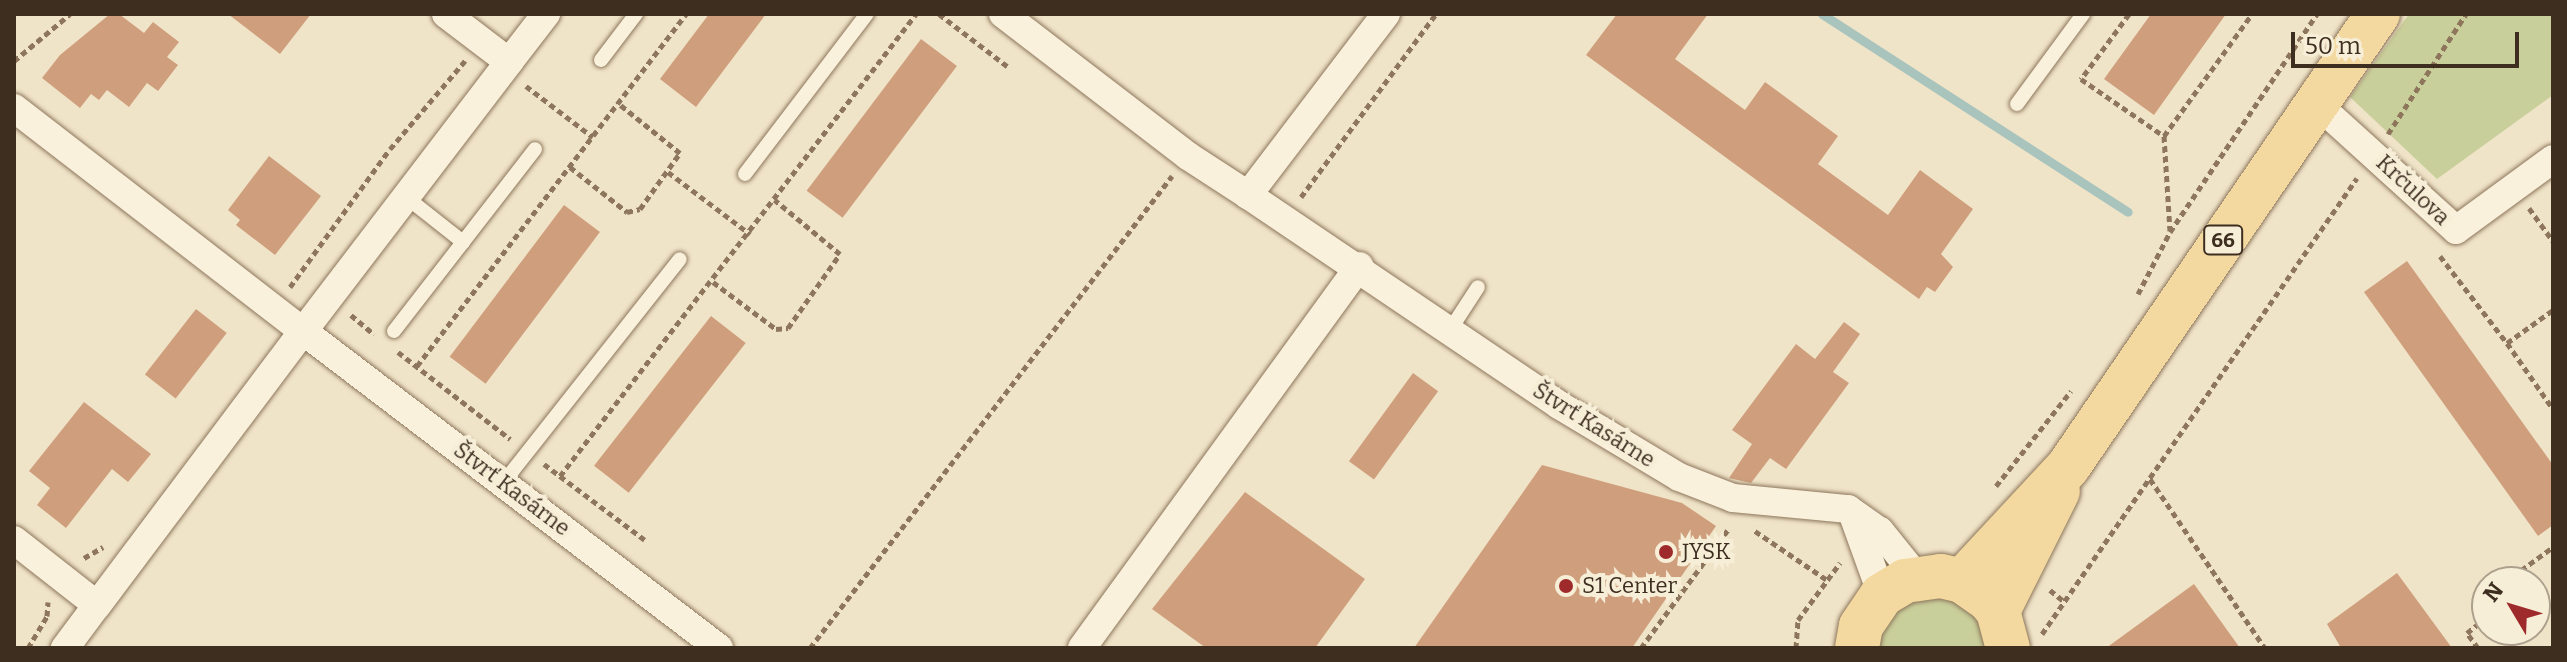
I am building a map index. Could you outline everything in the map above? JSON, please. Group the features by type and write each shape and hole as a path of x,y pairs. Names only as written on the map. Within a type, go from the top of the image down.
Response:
{"main road":[{"name":"66","path":"1962,581 2068,467 2378,14"},
{"name":"66","path":"2015,633 2031,554 2068,467"},
{"path":"1857,648 1861,626 1899,586 1962,581 2015,633"}],"street":[{"path":"446,14 514,71"},
{"path":"65,648 406,197 514,71 546,14"},
{"name":"Štvrť Kasárne","path":"1003,14 1188,156 1360,266 1559,405 1702,488 1733,498 1835,504 1880,531 1899,586"},
{"path":"1248,195 1386,14"},
{"name":"Krčulova","path":"2316,103 2456,230 2553,159"},
{"name":"Štvrť Kasárne","path":"14,108 719,648"},
{"path":"1082,648 1360,266"},
{"path":"1853,515 1862,543 1899,586"},
{"path":"14,540 97,605"}],"lane":[{"path":"601,60 636,14"},
{"path":"745,174 867,14"},
{"path":"2017,104 2083,14"},
{"path":"389,336 535,149"},
{"path":"406,197 463,242"},
{"path":"503,483 680,259"},
{"path":"1450,330 1478,287"}],"path":[{"path":"14,61 70,14"},
{"path":"417,366 686,14"},
{"path":"560,476 751,234 916,14"},
{"path":"939,14 1007,66"},
{"path":"1311,209 1299,201 1436,14"},
{"path":"2129,14 2081,79 2164,136"},
{"path":"2170,232 2164,136 2252,14"},
{"path":"2131,307 2170,232 2317,14"},
{"path":"2015,633 2065,602 2375,154 2466,14"},
{"path":"514,71 593,137"},
{"path":"570,167 631,213 640,209 668,172 679,150 618,103"},
{"path":"810,648 1188,156"},
{"path":"668,172 751,234"},
{"path":"2541,197 2528,207 2553,241"},
{"path":"713,282 776,329 788,328 840,254 775,200"},
{"path":"2433,247 2553,409"},
{"path":"344,307 389,336"},
{"path":"2507,343 2553,310"},
{"path":"395,350 645,540"},
{"path":"1994,489 2080,381"},
{"path":"2150,479 2265,648"},
{"path":"1641,648 1725,527 1754,530 1827,580"},
{"path":"1796,648 1798,620 1827,580 1862,543"},
{"path":"2527,566 2553,547"},
{"path":"28,648 47,616 48,602 67,581"}],"green space":[{"path":"2409,14 2553,14 2553,95 2437,179 2350,97"},
{"path":"1949,596 1976,615 1986,648 1875,648 1879,625 1901,600"}],"building":[{"path":"110,14 119,14 144,33 153,22 179,42 167,57 178,65 158,91 147,83 129,107 107,90 99,100 91,94 80,108 42,78 60,55"},
{"path":"228,14 311,14 280,54"},
{"path":"709,14 766,14 696,107 660,79"},
{"path":"1617,14 1708,14 1675,59 1745,110 1765,82 1838,136 1818,164 1888,215 1920,170 1973,209 1941,254 1953,267 1935,292 1927,287 1919,299 1586,55"},
{"path":"2151,14 2226,14 2154,115 2104,79"},
{"path":"921,39 957,66 843,218 807,191"},
{"path":"269,156 321,196 275,255 236,225 240,220 228,210"},
{"path":"564,205 600,232 486,384 450,357"},
{"path":"2407,261 2553,465 2553,525 2538,536 2364,292"},
{"path":"196,309 227,333 176,398 145,374"},
{"path":"711,316 746,343 629,493 594,466"},
{"path":"1844,322 1860,334 1833,372 1849,383 1786,469 1770,458 1751,483 1729,478 1752,444 1732,430 1796,344 1815,359"},
{"path":"1413,373 1438,391 1374,479 1349,461"},
{"path":"84,402 151,454 128,482 112,469 66,528 37,505 50,488 29,471"},
{"name":"S1 Center","path":"1542,465 1682,503 1716,526 1632,648 1414,648"},
{"path":"1245,492 1365,579 1315,648 1206,648 1152,609"},
{"path":"2397,573 2452,648 2341,648 2327,624"},
{"path":"2194,584 2240,648 2106,648"}],"waterway":[{"path":"1822,14 2128,212"}],"place":[{"name":"JYSK","path":"1666,552"},
{"name":"S1 Center","path":"1566,586"}]}
